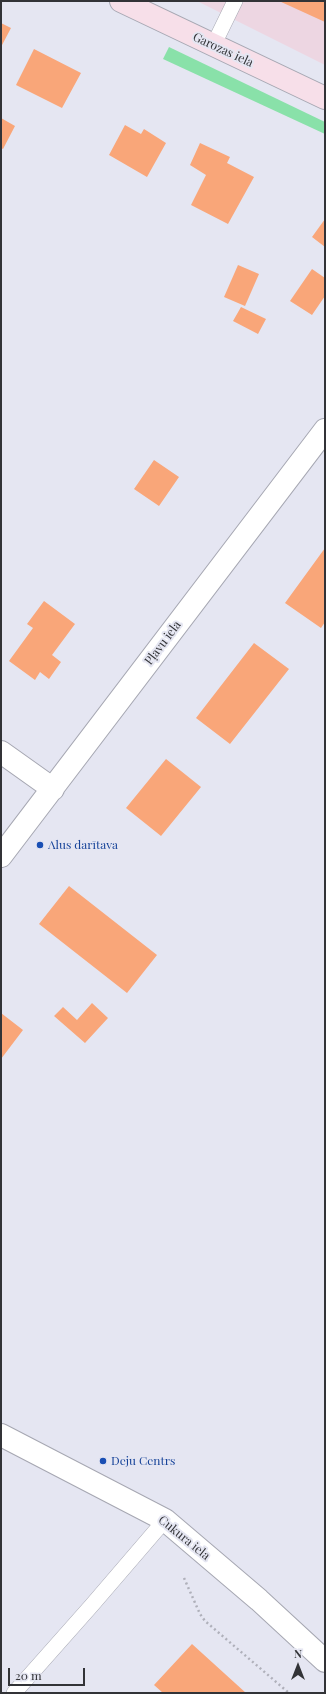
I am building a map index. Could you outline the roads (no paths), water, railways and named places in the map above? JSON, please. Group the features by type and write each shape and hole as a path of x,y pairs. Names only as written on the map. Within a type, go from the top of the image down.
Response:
{"main road":[{"name":"Garozas iela","path":"121,1 325,98"}],"street":[{"name":"Pļavu iela","path":"1,856 325,430"},
{"path":"1,752 53,789"},
{"name":"Cukura iela","path":"1,1435 165,1520 259,1600 325,1661"}],"lane":[{"path":"213,46 235,1"},
{"path":"14,1693 165,1520"}],"place":[{"name":"Alus darītava","path":"40,845"},
{"name":"Deju Centrs","path":"103,1461"}]}
